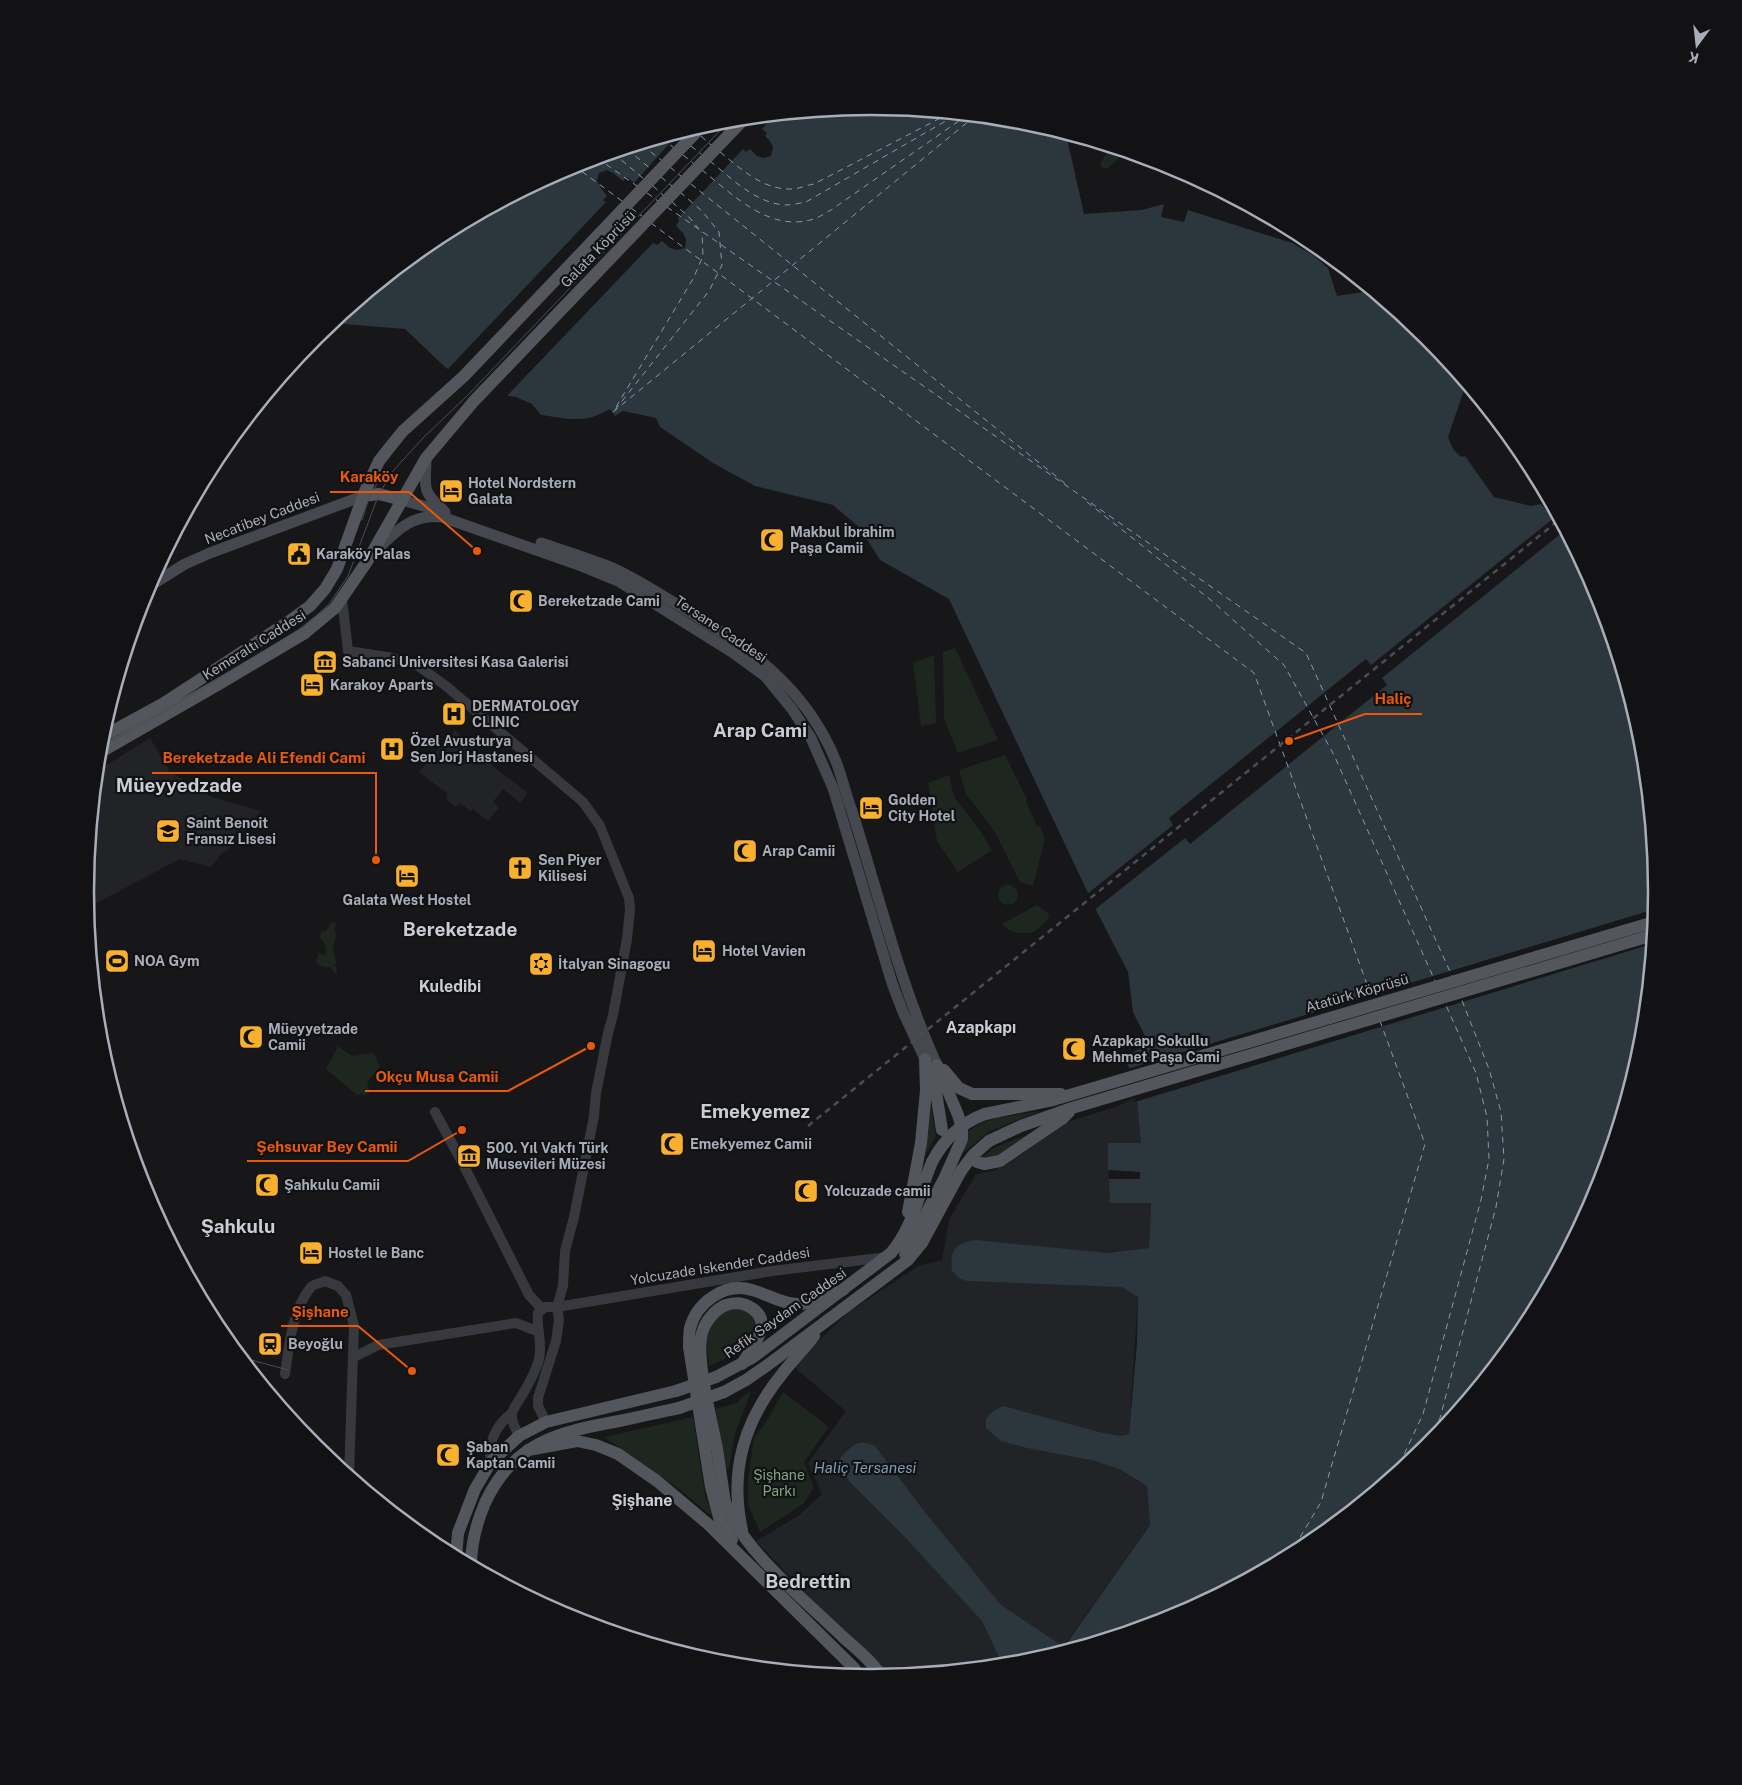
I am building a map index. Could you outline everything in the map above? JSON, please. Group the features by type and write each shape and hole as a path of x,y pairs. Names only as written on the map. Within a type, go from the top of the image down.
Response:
{"main road":[{"name":"Galata Köprüsü","path":"474,401 736,127"},
{"name":"Galata Köprüsü","path":"456,383 692,137"},
{"name":"Kemeraltı Caddesi","path":"111,732 164,703 310,606 325,590 337,569 363,496 379,462 403,431 456,383"},
{"name":"Kemeraltı Caddesi","path":"108,748 220,684 305,633 319,622 342,599 368,560 426,458 474,401"},
{"path":"426,458 426,493 444,512"},
{"path":"363,496 379,494 402,500"},
{"name":"Necatibey Caddesi","path":"160,579 185,564 210,553 363,496"},
{"name":"Tersane Caddesi","path":"402,500 554,547 615,570 640,583 737,642 772,670 797,697 815,722 837,765 910,1001 937,1065"},
{"name":"Tersane Caddesi","path":"368,560 399,528 412,520 433,516 442,517 541,551 620,582 711,638 765,676 792,709 811,738 834,788 892,983 925,1059"},
{"path":"792,709 797,697"},
{"name":"Atatürk Köprüsü","path":"1070,1102 1647,924"},
{"name":"Atatürk Köprüsü","path":"1070,1102 1647,937"},
{"path":"925,1059 935,1086 942,1130"},
{"path":"906,1230 910,1197 921,1142 926,1090 925,1059"},
{"path":"937,1065 959,1088 972,1094 985,1096 1056,1093 1070,1102 1063,1118 1000,1161 984,1164 977,1162"},
{"path":"888,1274 898,1263 913,1240 962,1139 962,1128 958,1115 937,1065"},
{"name":"Refik Saydam Caddesi","path":"457,1550 458,1533 469,1502 479,1482 491,1462 519,1436 546,1422 676,1391 716,1377 742,1364 888,1257 901,1241 932,1162 941,1146 955,1130 985,1114 1036,1104 1070,1102"},
{"name":"Refik Saydam Caddesi","path":"471,1559 473,1538 491,1492 505,1472 528,1450 547,1439 571,1430 679,1408 724,1392 757,1373 908,1260 922,1243 961,1171 973,1155 989,1141 1070,1102"},
{"path":"741,1555 720,1520 711,1487 690,1356 690,1328 704,1304 716,1295 732,1289 750,1289 785,1302 796,1304 812,1302 843,1290"},
{"path":"742,1364 760,1337 762,1325 753,1309 742,1304 732,1303 716,1311 705,1326 702,1334 701,1360 725,1502 730,1515 744,1536 793,1589 877,1670"},
{"path":"744,1536 738,1506 738,1482 740,1458 748,1428 758,1408 780,1376 826,1320"},
{"path":"519,1436 528,1450 577,1441 596,1445 618,1454 657,1481 690,1507 741,1555 855,1669"}],"street":[{"path":"342,599 348,651 393,658 417,665 446,686 583,802 600,826 629,898 630,910 627,939 614,1014 608,1033 596,1093 594,1116 574,1217 565,1251 563,1286 557,1307 559,1320 556,1341 538,1398 538,1406 546,1422"},
{"path":"435,1112 529,1295 542,1309 538,1313 538,1330 541,1344 540,1357 535,1372 512,1413 495,1432 489,1454 491,1462"},
{"name":"Yolcuzade Iskender Caddesi","path":"542,1309 718,1280 825,1264 888,1257"},
{"path":"285,1374 288,1351 298,1309 312,1286 325,1281 338,1286 346,1295 354,1326 348,1467"},
{"path":"354,1357 378,1345 516,1323 538,1330"},
{"path":"512,1413 514,1426 519,1436"}],"shaded area":[{"path":"455,730 473,748 475,747 476,751 489,763 528,793 520,803 503,789 493,802 499,808 488,821 473,809 471,811 460,803 456,807 446,799 448,794 419,772"},
{"name":"Saint Benoit Fransız Lisesi","path":"150,738 170,772 212,797 261,811 211,867 180,859 94,904 95,842 104,766"},
{"path":"1137,1097 1141,1143 1108,1144 1109,1179 1151,1203 1149,1248 1108,1253 1121,1287 1138,1297 1129,1434 1119,1436 1091,1460 1119,1469 1147,1486 1150,1525 1065,1645 1060,1646 982,1621 1000,1659 922,1668 878,1670 756,1541 798,1516 822,1494 808,1463 846,1411 795,1368 806,1353 849,1312 918,1266 942,1260 949,1220 976,1174 993,1171 1008,1164 1064,1123 1115,1107"}],"green space":[{"path":"1107,152 1118,155 1118,159 1107,169 1101,167 1100,164"},
{"path":"955,648 998,740 958,753 944,719 943,652"},
{"path":"934,655 936,723 921,726 913,663"},
{"path":"1005,755 1027,799 1026,802 1037,826 1040,826 1044,836 1033,886 1020,882 995,832 966,794 959,770"},
{"path":"949,775 954,797 979,829 992,850 958,872 937,841 928,783"},
{"path":"1008,885 1015,888 1018,895 1015,902 1008,905 1001,902 998,895 1001,888"},
{"path":"1037,905 1050,915 1044,924 1033,932 1016,932 1002,924"},
{"path":"332,922 336,924 334,930 337,934 333,948 337,963 335,964 336,975 330,967 318,964 316,960 318,953 325,955 326,948 320,937 321,932 327,930"},
{"path":"338,1046 352,1056 374,1053 380,1067 367,1082 370,1092 364,1095 360,1093 358,1096 326,1069"},
{"path":"930,1100 936,1136 925,1156"},
{"path":"1040,1111 990,1131 963,1153 965,1133 982,1123 996,1118"},
{"path":"1028,1134 1031,1135 996,1158 981,1158 994,1148"},
{"path":"741,1308 754,1317 753,1335 749,1342 734,1354 709,1366 706,1340 712,1323 724,1311"},
{"path":"751,1391 735,1434 729,1468 725,1469 715,1409 737,1403"},
{"name":"Şişhane Parkı","path":"783,1392 829,1427 804,1462 814,1488 803,1504 760,1532 748,1504 748,1479 754,1438 768,1419"},
{"path":"693,1417 705,1495 712,1514 709,1514 678,1488 604,1437"}],"water":[{"path":"871,115 922,117 1023,130 1068,141 1084,214 1142,210 1164,204 1161,217 1184,222 1188,210 1292,243 1313,255 1328,268 1337,296 1364,292 1421,343 1455,380 1464,390 1448,437 1453,449 1461,457 1465,456 1494,497 1531,506 1541,504 1548,512 1589,595 1607,643 1622,691 1642,791 1647,842 1647,943 1642,994 1622,1094 1589,1190 1568,1236 1544,1281 1488,1366 1421,1442 1383,1477 1303,1539 1260,1566 1215,1590 1121,1629 1066,1645 1150,1525 1147,1486 1119,1469 1091,1460 1001,1441 986,1428 986,1419 992,1412 1003,1406 1099,1432 1119,1436 1129,1434 1137,1343 1138,1297 1121,1287 967,1281 959,1278 952,1271 952,1258 958,1246 975,1240 1108,1253 1149,1248 1151,1203 1110,1203 1109,1179 1140,1179 1140,1172 1108,1170 1108,1143 1141,1143 1135,1080 1124,1057 1149,1044 1133,1012 1128,972 1096,910 949,599 880,560 860,528 833,505 755,486 713,463 660,427 656,418 623,411 615,416 610,409 583,419 541,415 532,404 516,397 471,386 445,367 405,329 342,324 398,276 439,246 482,219 527,195 574,174 621,156 719,130 820,117"},
{"name":"Haliç Tersanesi","path":"864,1443 875,1446 924,1511 1001,1605 1062,1646 1000,1659 982,1621 903,1535 850,1482 840,1469 840,1458 856,1444"}],"pier":[{"path":"768,122 762,129 767,133 765,136 773,147 771,156 763,158 757,156 750,149 746,152 743,149 678,218 679,221 676,226 686,239 685,248 677,250 670,248 662,241 657,245 653,243 505,398 494,403 446,371 606,202 603,200 607,196 597,181 599,173 607,170 623,181 627,177 634,183 671,142 719,130"},
{"path":"1552,519 1560,534 1382,678 1387,685 1190,844 1185,838 1093,911 1086,895 1173,825 1169,818 1366,659 1371,665"},
{"path":"1648,911 1647,946 1135,1102 1132,1081 1127,1069"}],"ferry route":[{"path":"720,152 744,171 762,182 771,186 791,189 814,184 939,119"},
{"path":"710,161 736,183 765,200 775,204 786,205 806,202 948,120"},
{"path":"702,170 738,199 765,215 795,222 810,220 831,210 959,121"},
{"path":"613,412 968,122"},
{"path":"701,136 711,145"},
{"path":"668,143 674,148"},
{"path":"691,146 701,154"},
{"path":"647,149 661,160"},
{"path":"632,153 652,170"},
{"path":"683,155 693,163"},
{"path":"618,157 644,179"},
{"path":"604,163 637,186"},
{"path":"670,167 682,177"},
{"path":"581,171 622,201"},
{"path":"661,177 672,186"},
{"path":"691,184 1067,485"},
{"path":"653,186 663,195"},
{"path":"647,193 658,201"},
{"path":"615,410 709,291 722,265 719,232 702,211 681,193"},
{"path":"672,202 699,229"},
{"path":"667,207 1306,653 1452,976"},
{"path":"631,208 642,216"},
{"path":"651,223 1254,673 1372,998"},
{"path":"616,407 693,279 703,256 702,232"},
{"path":"1087,502 1212,601 1284,665 1334,755 1435,981"},
{"path":"1436,1425 1440,1418 1496,1207 1504,1159 1501,1112 1489,1069 1461,998"},
{"path":"1402,1460 1423,1414 1481,1200 1489,1159 1487,1117 1476,1073 1445,1003"},
{"path":"1297,1543 1321,1502 1425,1144 1380,1021"}],"tram line":[{"path":"109,743 162,713 298,630 329,604 348,576 379,494 393,471 721,130"},
{"path":"362,520 370,495 384,473"},
{"path":"250,1360 288,1370"}],"railway":[{"path":"808,1126 1554,524"}],"place":[{"name":"Hotel Nordstern Galata","path":"451,491"},
{"name":"Makbul İbrahim Paşa Camii","path":"772,540"},
{"name":"Karaköy","path":"477,551"},
{"name":"Karaköy Palas","path":"299,554"},
{"name":"Bereketzade Cami","path":"521,601"},
{"name":"Sabanci Universitesi Kasa Galerisi","path":"325,662"},
{"name":"Karakoy Aparts","path":"312,685"},
{"name":"DERMATOLOGY CLINIC","path":"454,714"},
{"name":"Haliç","path":"1289,741"},
{"name":"Özel Avusturya Sen Jorj Hastanesi","path":"392,749"},
{"name":"Golden City Hotel","path":"871,808"},
{"name":"Saint Benoit Fransız Lisesi","path":"168,831"},
{"name":"Arap Camii","path":"745,851"},
{"name":"Bereketzade Ali Efendi Cami","path":"376,860"},
{"name":"Sen Piyer Kilisesi","path":"520,868"},
{"name":"Galata West Hostel","path":"407,876"},
{"name":"Hotel Vavien","path":"704,951"},
{"name":"NOA Gym","path":"117,961"},
{"name":"İtalyan Sinagogu","path":"541,964"},
{"name":"Müeyyetzade Camii","path":"251,1037"},
{"name":"Okçu Musa Camii","path":"591,1046"},
{"name":"Azapkapı Sokullu Mehmet Paşa Cami","path":"1074,1049"},
{"name":"Şehsuvar Bey Camii","path":"462,1130"},
{"name":"Emekyemez Camii","path":"672,1144"},
{"name":"500. Yıl Vakfı Türk Musevileri Müzesi","path":"469,1156"},
{"name":"Şahkulu Camii","path":"267,1185"},
{"name":"Yolcuzade camii","path":"806,1191"},
{"name":"Hostel le Banc","path":"311,1253"},
{"name":"Beyoğlu","path":"270,1344"},
{"name":"Şişhane","path":"412,1371"},
{"name":"Şaban Kaptan Camii","path":"448,1455"}],"district":[{"name":"Arap Cami","path":"760,730"},
{"name":"Müeyyedzade","path":"179,785"},
{"name":"Bereketzade","path":"460,929"},
{"name":"Kuledibi","path":"450,986"},
{"name":"Azapkapı","path":"981,1027"},
{"name":"Emekyemez","path":"755,1111"},
{"name":"Şahkulu","path":"238,1226"},
{"name":"Şişhane","path":"642,1500"},
{"name":"Bedrettin","path":"808,1581"}]}
